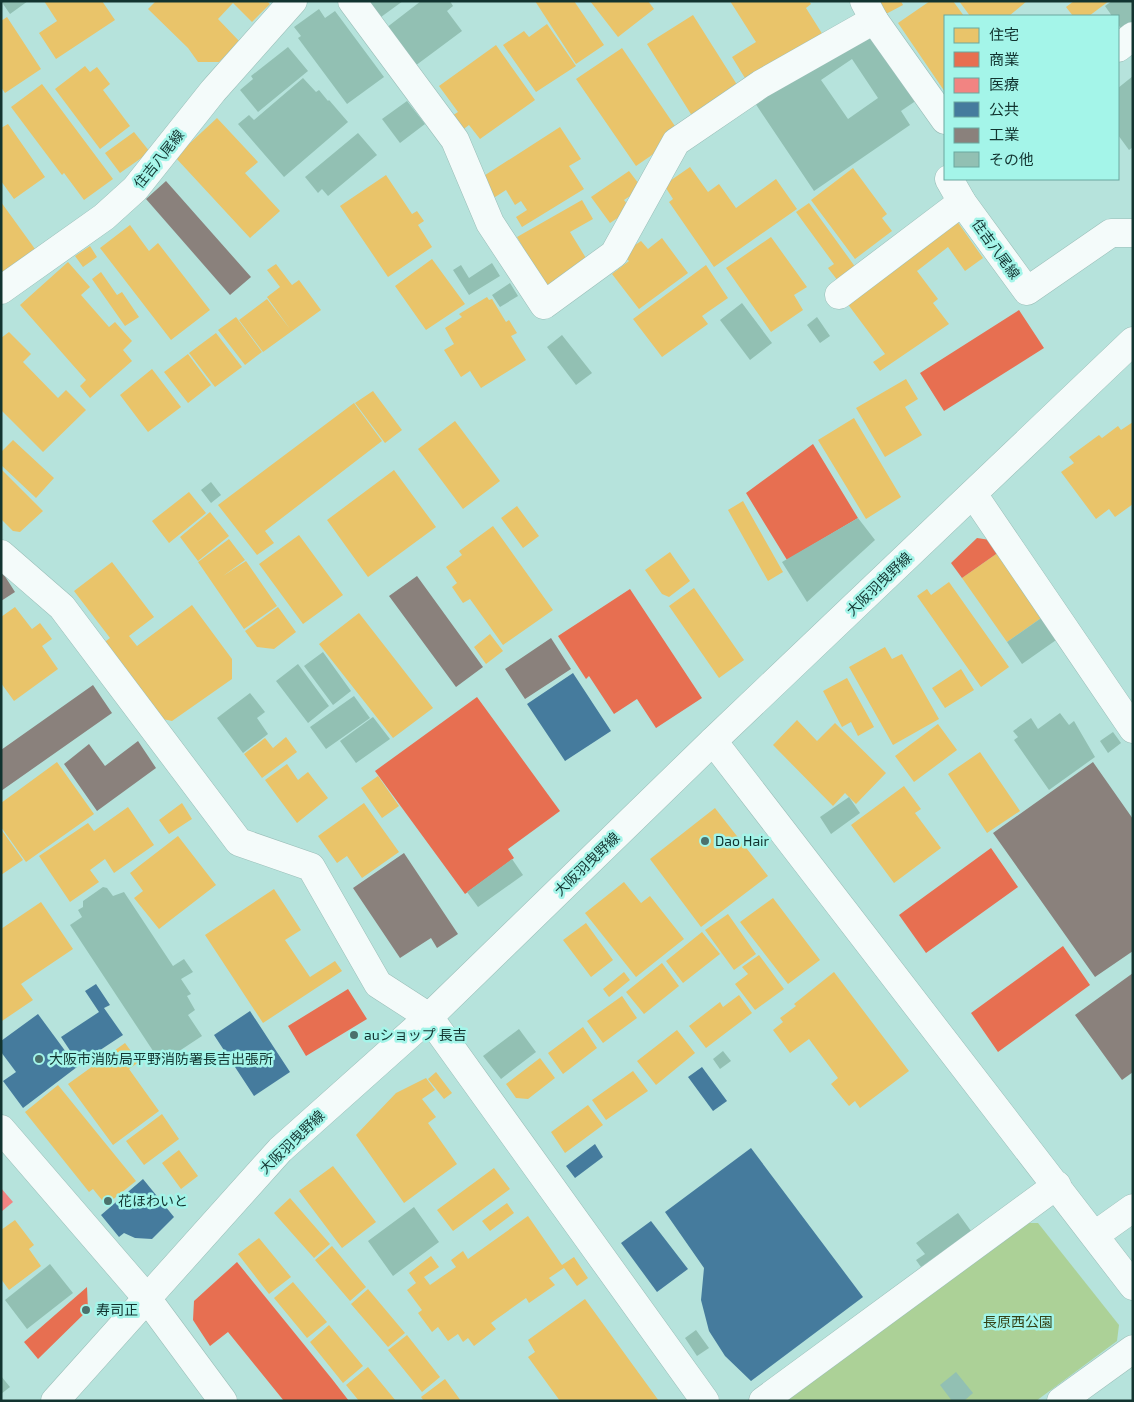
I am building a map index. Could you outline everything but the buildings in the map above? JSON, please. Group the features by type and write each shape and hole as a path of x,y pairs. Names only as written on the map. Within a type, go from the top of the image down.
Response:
{"street":[{"name":"住吉八尾線","path":"1,290 104,217 135,189 214,91 293,1"},
{"path":"352,1 455,140 490,223 544,305 614,254 676,142 869,11 944,119"},
{"path":"1119,47 1133,36"},
{"name":"住吉八尾線","path":"950,180 962,202 1027,291 1111,233 1133,233"},
{"path":"839,295 962,202"},
{"name":"大阪羽曳野線","path":"55,1401 146,1297 280,1150 429,1017 713,741 1133,341"},
{"path":"972,494 1133,729"},
{"path":"1,554 62,607 239,842 311,867 378,984 429,1017 705,1401"},
{"path":"713,741 1133,1286"},
{"path":"1,1129 146,1297 223,1401"},
{"path":"763,1401 1057,1185"},
{"path":"1095,1235 1133,1208"},
{"path":"1061,1401 1133,1349"}],"green space":[{"name":"長原西公園","path":"1026,1223 1038,1223 1119,1325 1117,1341 1036,1401 785,1401"}],"place":[{"name":"Dao Hair","path":"705,841"},
{"name":"auショップ 長吉","path":"354,1035"},
{"name":"大阪市消防局平野消防署長吉出張所","path":"39,1059"},
{"name":"花ほわいと","path":"108,1201"},
{"name":"寿司正","path":"86,1310"}]}
